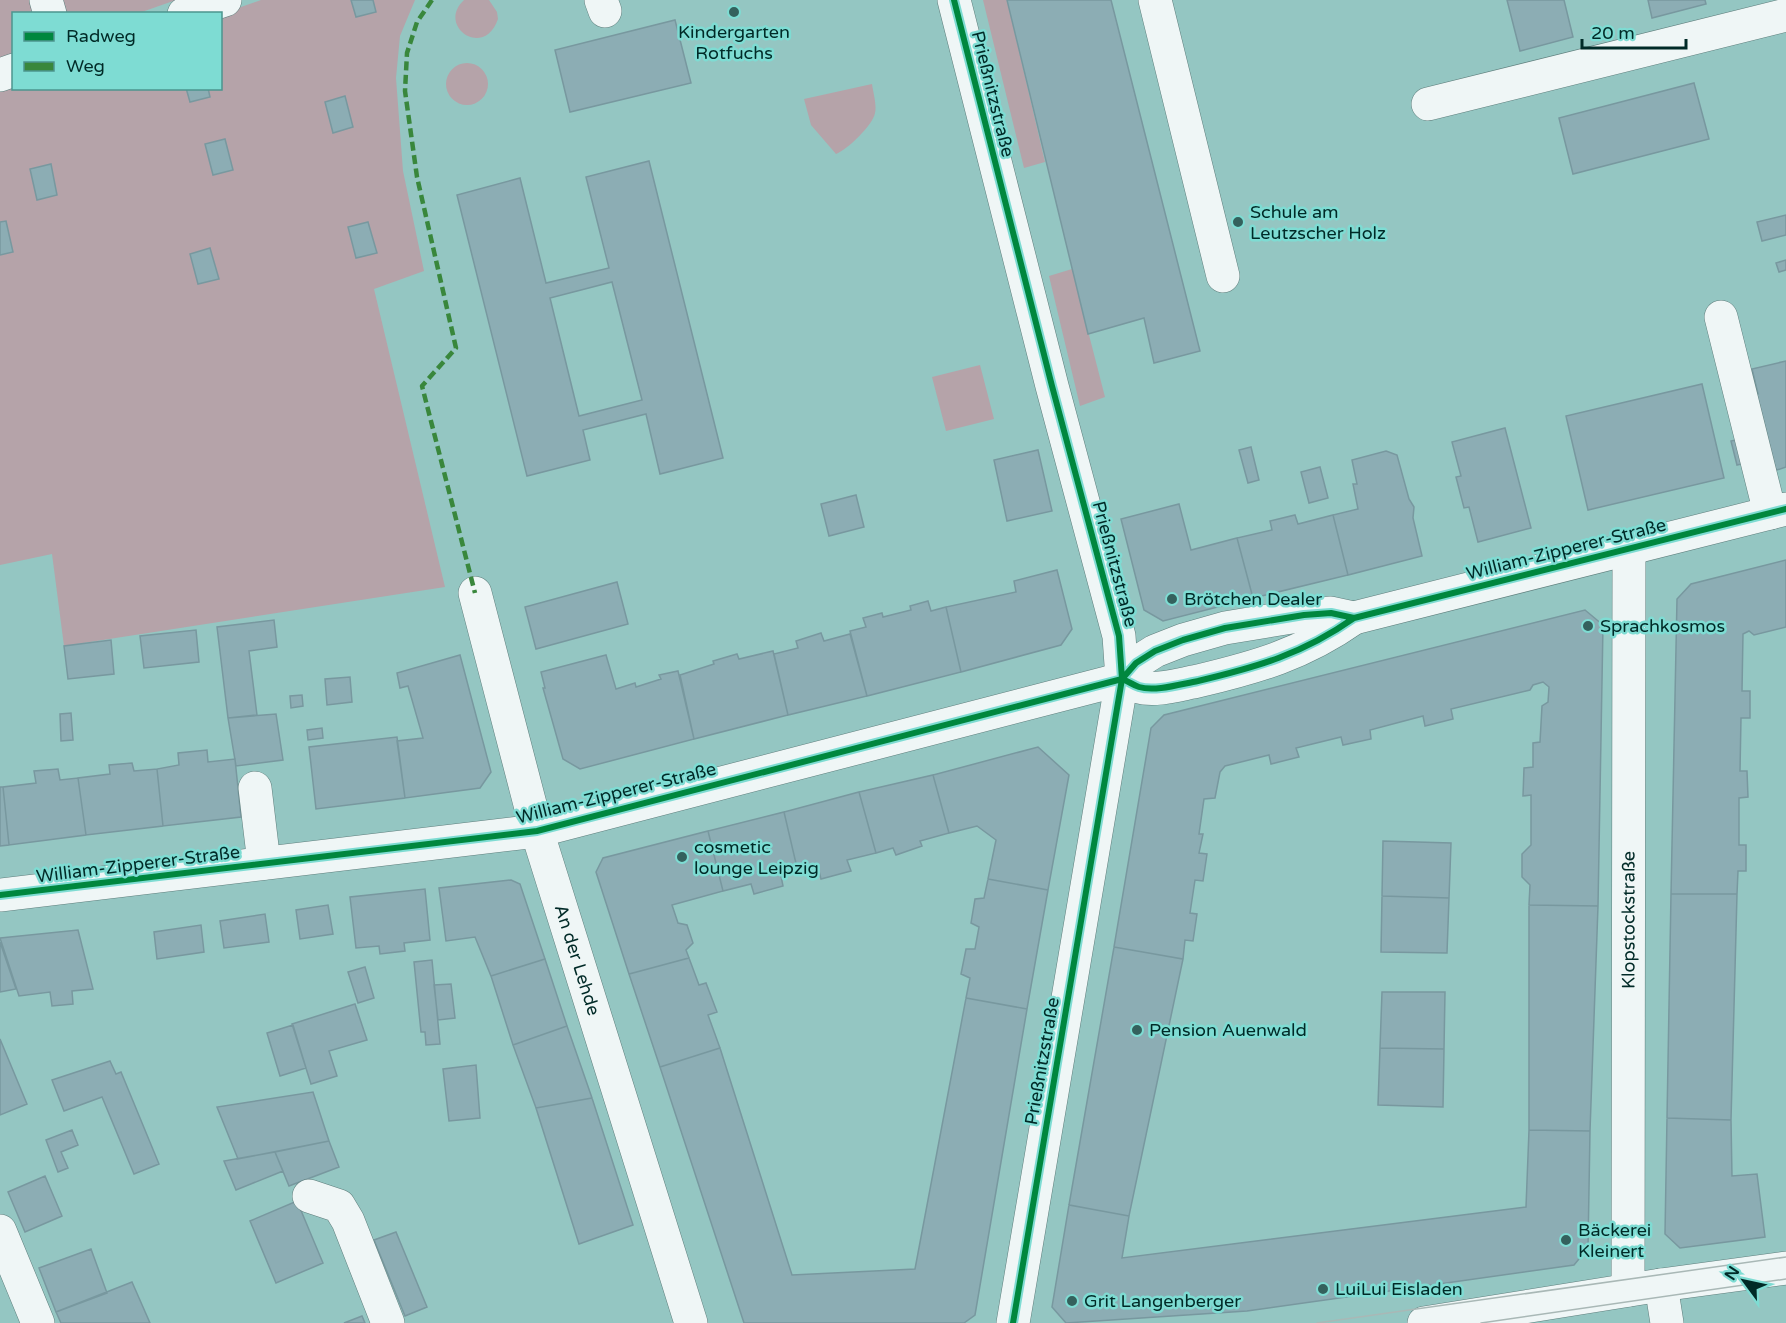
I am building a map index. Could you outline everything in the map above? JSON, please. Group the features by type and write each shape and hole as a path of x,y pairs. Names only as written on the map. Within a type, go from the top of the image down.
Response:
{"street":[{"path":"190,12 225,0"},
{"name":"Prießnitzstraße","path":"954,0 1119,636 1122,679 1013,1323"},
{"path":"1155,0 1223,276"},
{"path":"1428,104 1786,15"},
{"path":"1721,317 1778,511"},
{"name":"William-Zipperer-Straße","path":"1122,679 1140,688 1170,687 1246,669 1283,658 1330,634 1354,618 1778,511"},
{"name":"Klopstockstraße","path":"1628,1290 1629,548"},
{"name":"An der Lehde","path":"475,593 537,831 691,1323"},
{"name":"William-Zipperer-Straße","path":"0,895 537,831 1122,679 1136,663 1155,651 1182,640 1225,628 1304,615 1331,613 1354,618"},
{"path":"255,788 264,864"},
{"path":"309,1196 339,1206 348,1221 388,1323"},
{"path":"0,1231 38,1323"},
{"path":"1424,1323 1628,1290 1786,1268"},
{"path":"1661,1285 1667,1323"}],"shaded area":[{"path":"0,0 176,0 142,12 12,12 12,58 0,62"},
{"path":"261,0 415,0 400,36 396,78 403,171 424,271 374,289 445,587 64,646 52,554 0,565 0,89 12,85 12,90 222,90 222,14"},
{"path":"464,0 489,0 497,12 498,19 491,31 483,37 474,38 465,35 459,28 456,20 457,10"},
{"path":"983,0 1007,0 1045,162 1024,168"},
{"path":"467,63 475,64 482,69 487,76 487,92 482,99 475,104 467,105 459,104 452,99 447,92 446,84 447,76 452,69 459,64"},
{"path":"872,84 876,106 870,124 846,148 836,154 811,125 804,99"},
{"path":"1072,269 1105,397 1080,406 1049,276"},
{"path":"980,365 994,419 946,431 932,377"}],"building":[{"path":"351,0 373,0 376,12 356,17"},
{"path":"1007,0 1111,0 1200,351 1154,363 1144,318 1088,334"},
{"path":"1507,0 1564,0 1573,37 1520,51"},
{"path":"1648,0 1705,0 1706,4 1652,18"},
{"path":"675,20 691,83 570,112 555,50"},
{"path":"1694,83 1709,139 1573,174 1559,118"},
{"path":"187,90 208,90 210,97 190,102"},
{"path":"345,96 353,127 333,133 325,102"},
{"path":"225,139 233,170 213,175 205,144"},
{"path":"649,161 723,458 660,474 646,414 583,430 590,460 527,476 457,195 520,178 546,283 609,268 586,177","holes":["612,282 642,400 579,416 550,298"]},
{"path":"51,164 57,195 37,200 30,169"},
{"path":"1786,215 1786,235 1762,241 1757,222"},
{"path":"6,221 13,252 0,255 0,222"},
{"path":"368,222 377,253 356,258 348,227"},
{"path":"210,248 219,279 198,284 190,254"},
{"path":"1786,260 1786,270 1779,272 1776,263"},
{"path":"1786,361 1786,467 1777,470 1772,467 1754,395 1758,394 1752,369"},
{"path":"1702,384 1724,478 1588,510 1566,416"},
{"path":"1505,428 1531,528 1478,542 1469,507 1464,508 1456,477 1461,476 1452,442"},
{"path":"1744,438 1749,462 1737,465 1731,441"},
{"path":"1251,447 1259,480 1248,483 1239,450"},
{"path":"1038,450 1052,511 1007,521 994,460"},
{"path":"1386,451 1397,455 1409,499 1414,507 1413,518 1422,556 1348,575 1333,515 1358,509 1353,484 1357,484 1352,460"},
{"path":"1320,467 1328,498 1309,503 1301,472"},
{"path":"856,495 864,527 829,536 821,504"},
{"path":"1179,504 1191,550 1237,538 1253,598 1163,621 1144,610 1121,519"},
{"path":"1295,515 1298,524 1333,515 1348,575 1253,598 1237,538 1272,530 1270,521"},
{"path":"1786,560 1786,627 1754,635 1749,631 1743,634 1742,691 1750,691 1750,718 1741,718 1740,771 1747,771 1748,797 1739,798 1739,845 1746,845 1746,871 1738,871 1737,894 1671,894 1677,599 1691,584"},
{"path":"1057,570 1072,629 1061,645 961,672 946,607 1016,592 1014,581"},
{"path":"617,582 628,624 536,649 525,607"},
{"path":"928,601 931,611 946,607 961,672 867,696 850,631 866,627 863,618 882,613 883,617 911,610 910,606"},
{"path":"1585,610 1603,625 1598,906 1529,905 1530,885 1522,877 1522,854 1531,845 1531,795 1523,796 1524,768 1533,767 1533,743 1540,742 1542,706 1548,702 1549,687 1543,682 1533,685 1530,690 1451,709 1453,719 1425,726 1423,716 1370,730 1371,739 1343,745 1341,737 1296,748 1299,757 1271,764 1269,755 1225,766 1220,772 1215,798 1204,799 1199,834 1203,834 1199,853 1207,854 1203,881 1195,880 1190,913 1197,914 1193,941 1185,940 1183,959 1114,947 1151,728 1164,715"},
{"path":"274,620 277,647 249,651 257,715 228,718 217,627"},
{"path":"196,630 199,662 144,668 140,636"},
{"path":"821,633 824,641 850,634 867,696 788,715 774,654 798,648 796,641"},
{"path":"111,640 114,674 68,679 64,646"},
{"path":"773,651 788,715 694,739 680,675 737,654 739,659"},
{"path":"460,655 491,772 480,788 405,798 397,741 423,738 408,686 400,688 397,673"},
{"path":"606,655 616,689 635,683 636,687 661,679 659,675 678,671 694,739 580,769 563,759 543,688 545,688 541,672"},
{"path":"350,677 352,702 327,705 325,679"},
{"path":"302,695 303,706 291,708 290,696"},
{"path":"71,713 73,740 61,741 60,714"},
{"path":"276,714 283,760 236,766 228,718"},
{"path":"322,728 323,738 308,740 307,730"},
{"path":"397,737 405,798 316,809 309,747"},
{"path":"1038,747 1069,775 1048,890 988,879 996,840 977,826 949,833 933,775"},
{"path":"207,750 208,762 235,759 241,817 163,826 157,769 179,765 178,753"},
{"path":"132,763 134,771 157,769 163,826 86,835 78,778 110,774 109,765"},
{"path":"58,769 60,780 78,778 86,835 9,845 3,787 36,783 34,771"},
{"path":"933,775 949,833 920,841 922,846 896,855 893,848 876,853 859,792"},
{"path":"0,787 3,787 9,845 0,846"},
{"path":"859,792 876,853 847,860 851,871 821,879 818,867 798,872 784,812"},
{"path":"784,812 798,872 781,876 783,886 754,894 751,884 723,891 708,831"},
{"path":"708,831 723,891 672,905 678,923 687,925 693,943 686,950 689,958 629,974 596,872 603,858"},
{"path":"1383,841 1451,843 1449,898 1382,896"},
{"path":"988,879 1048,890 1027,1009 966,998 970,978 961,974 966,949 975,949 979,927 971,923 975,899 984,898"},
{"path":"511,880 520,884 545,959 491,976 475,937 446,941 439,888"},
{"path":"425,889 430,940 404,943 405,951 380,954 379,946 356,948 350,897"},
{"path":"1671,894 1737,894 1731,1120 1667,1118"},
{"path":"1382,896 1449,898 1447,953 1381,952"},
{"path":"328,905 333,934 300,939 296,910"},
{"path":"1529,905 1598,906 1590,1131 1529,1130"},
{"path":"265,914 269,942 224,948 220,921"},
{"path":"201,925 204,952 157,959 154,932"},
{"path":"78,930 93,989 72,991 73,1004 52,1006 50,992 19,996 0,938"},
{"path":"0,942 16,989 0,992"},
{"path":"1114,947 1183,959 1129,1216 1069,1205"},
{"path":"689,958 699,985 706,983 717,1012 708,1015 720,1048 660,1067 629,974"},
{"path":"545,959 567,1026 513,1045 491,976"},
{"path":"432,960 440,1044 426,1045 425,1032 421,1032 414,962"},
{"path":"365,967 374,998 358,1003 348,972"},
{"path":"451,984 455,1018 438,1020 434,985"},
{"path":"1382,992 1445,992 1444,1049 1380,1048"},
{"path":"966,998 1027,1009 975,1315 964,1323 744,1323 660,1067 720,1048 792,1275 915,1269"},
{"path":"355,1004 367,1040 329,1051 337,1076 311,1084 292,1024"},
{"path":"293,1025 306,1068 280,1076 267,1033"},
{"path":"567,1026 592,1098 536,1108 513,1045"},
{"path":"0,1039 27,1104 0,1115"},
{"path":"1380,1048 1444,1049 1443,1107 1378,1105"},
{"path":"110,1061 116,1074 121,1072 159,1164 134,1174 102,1097 64,1111 52,1080"},
{"path":"476,1065 480,1118 449,1121 443,1069"},
{"path":"313,1092 329,1141 238,1159 217,1107"},
{"path":"592,1098 633,1225 579,1244 536,1108"},
{"path":"1667,1118 1731,1120 1732,1176 1757,1174 1765,1237 1680,1248 1665,1234"},
{"path":"72,1130 78,1145 61,1152 68,1168 58,1172 46,1140"},
{"path":"1529,1130 1590,1131 1588,1248 1574,1265 1247,1311 1066,1323 1052,1307 1069,1205 1129,1216 1122,1258 1526,1207"},
{"path":"329,1141 339,1167 289,1186 275,1152"},
{"path":"275,1152 283,1171 236,1190 224,1161"},
{"path":"45,1176 62,1216 25,1232 8,1192"},
{"path":"297,1201 323,1263 276,1283 250,1221"},
{"path":"396,1232 427,1307 405,1316 374,1240"},
{"path":"91,1249 107,1293 56,1312 39,1268"},
{"path":"132,1282 150,1323 61,1323 56,1312"},
{"path":"362,1316 365,1323 344,1323"}],"tram line":[{"path":"1317,1323 1786,1257"},
{"path":"1481,1323 1786,1279"}],"marked path":[{"path":"432,0 417,22 407,53 405,91 417,177 456,348 422,386 475,593"}],"cycle path":[{"path":"954,0 1052,386 1119,636 1122,679 1013,1323"},
{"path":"1122,679 1139,687 1153,689 1220,676 1298,650 1354,618 1786,509"},
{"path":"0,895 537,831 1122,679 1136,663 1155,651 1225,628 1304,615 1331,613 1354,618"}],"place":[{"name":"Kindergarten Rotfuchs","path":"734,12"},
{"name":"Schule am Leutzscher Holz","path":"1238,222"},
{"name":"Brötchen Dealer","path":"1172,599"},
{"name":"Sprachkosmos","path":"1588,626"},
{"name":"cosmetic lounge Leipzig","path":"682,857"},
{"name":"Pension Auenwald","path":"1137,1030"},
{"name":"Bäckerei Kleinert","path":"1566,1240"},
{"name":"LuiLui Eisladen","path":"1323,1289"},
{"name":"Grit Langenberger","path":"1072,1301"}]}
